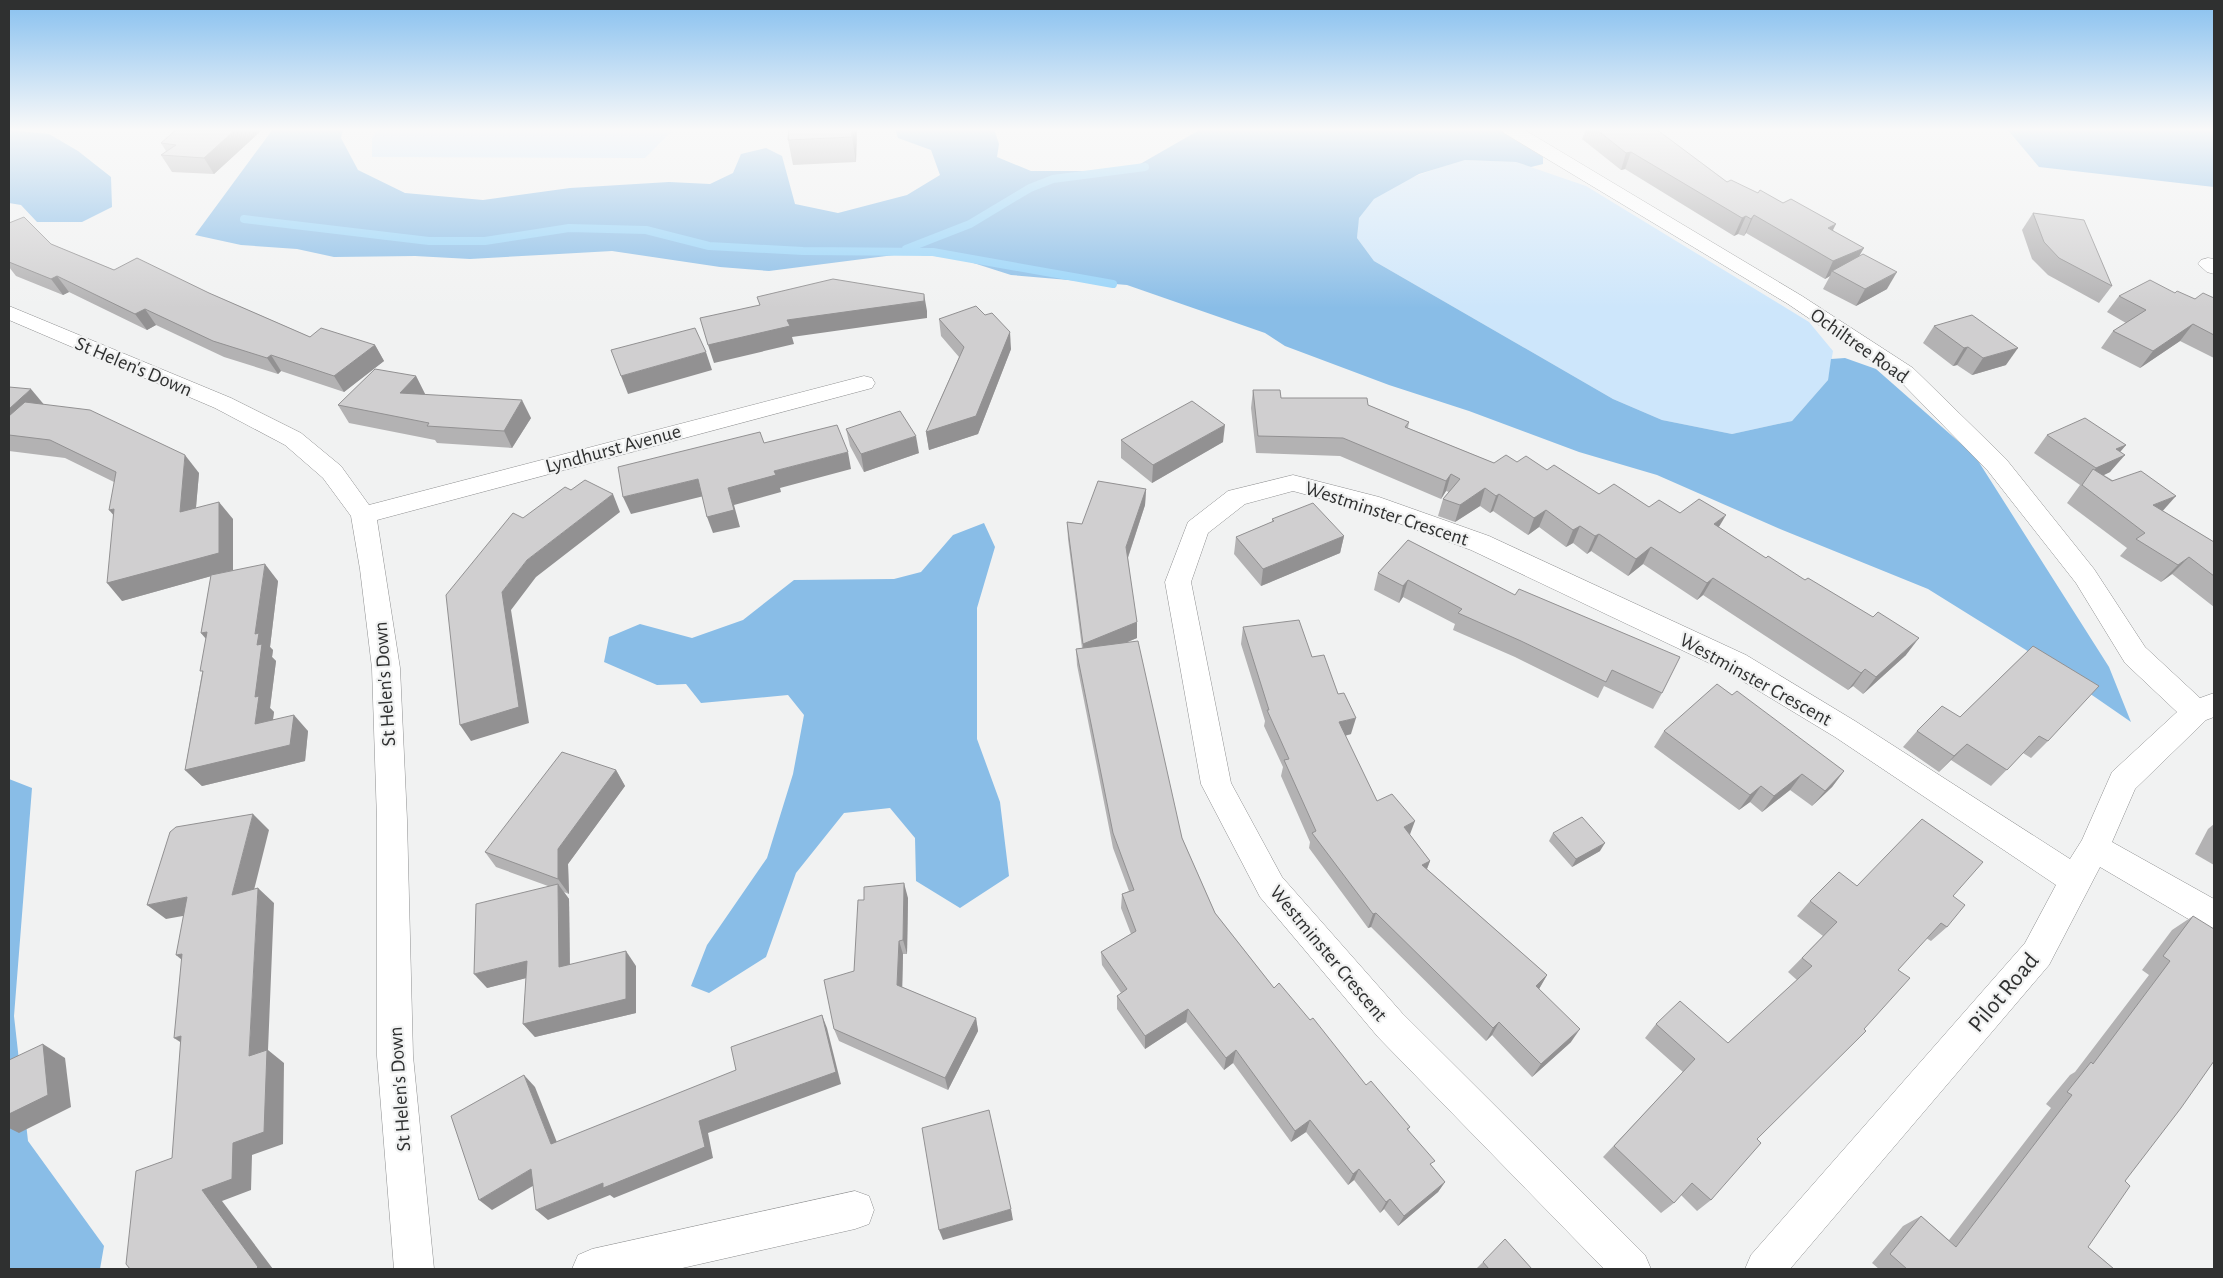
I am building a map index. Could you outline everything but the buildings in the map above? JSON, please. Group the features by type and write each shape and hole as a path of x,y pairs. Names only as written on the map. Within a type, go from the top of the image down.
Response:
{"street":[{"name":"Ochiltree Road","path":"1609,189 1795,300 1905,373 1997,465 2085,576 2135,656 2205,708"},
{"name":"St Helen's Down","path":"9,312 223,403 293,439 332,472 362,514 373,568 386,668 392,820 395,1056 414,1269"},
{"name":"Lyndhurst Avenue","path":"362,514 864,383"},
{"name":"Westminster Crescent","path":"1631,1269 1390,1025 1271,887 1216,784 1178,582 1197,528 1237,497 1293,483 1370,503 1480,543 1736,663 1845,729 2074,880"},
{"name":"Pilot Road","path":"1765,1269 2037,954 2074,880 2094,848 2123,781 2205,708"},
{"path":"2094,848 2214,916"},
{"path":"592,1269 855,1210"}],"shaded area":[{"path":"9,189 111,189 112,207 82,222 37,222 21,205 9,203"},
{"path":"229,189 396,189 405,193 483,200 565,189 791,189 795,204 838,213 907,195 917,189 1393,189 1374,199 1359,218 1357,238 1374,261 1613,399 1662,420 1732,434 1792,421 1828,380 1831,359 1845,358 1876,369 1975,456 2109,667 2131,722 2034,655 1928,589 1780,529 1657,475 1579,452 1469,411 1389,385 1285,346 1265,333 1127,285 1011,275 964,260 902,254 769,271 720,267 612,251 470,259 415,256 334,257 297,249 241,245 195,235"},
{"path":"1389,189 1590,189 1809,322 1833,351 1828,380 1792,421 1732,434 1662,420 1613,399 1374,261 1357,238 1359,218 1366,207"},
{"path":"984,523 995,547 977,608 977,739 1000,802 1009,876 960,908 916,881 915,838 890,808 844,813 796,873 766,957 709,993 691,986 707,945 767,858 793,774 804,715 788,695 701,703 686,684 657,685 604,662 609,637 640,624 692,638 743,620 794,580 894,579 921,572 953,535"},
{"path":"9,779 32,788 14,1016 28,1141 104,1246 100,1269 9,1269"}],"waterway":[{"path":"906,249 970,224 1029,189"},
{"path":"244,219 429,241 485,241 569,228 646,230 709,246 803,251 933,252 1113,284"}]}
